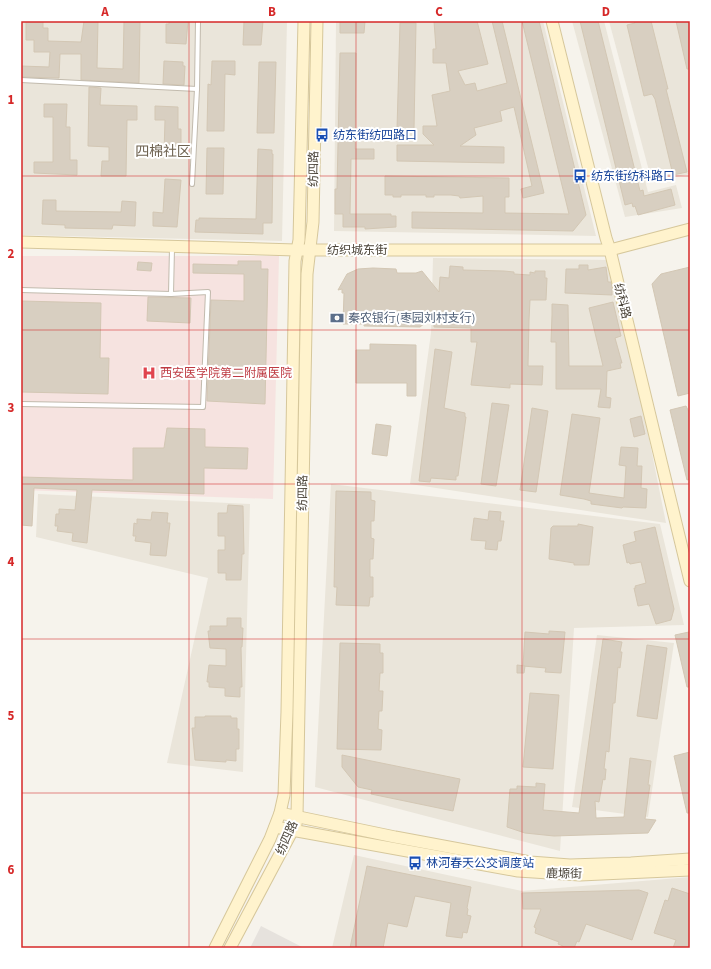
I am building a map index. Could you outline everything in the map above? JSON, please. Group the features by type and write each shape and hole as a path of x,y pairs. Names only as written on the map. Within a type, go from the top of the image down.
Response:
{"street":[{"name":"纺四路","path":"215,948 275,827 284,795 296,250 300,240 304,21"},
{"name":"纺四路","path":"230,948 293,830 296,824 297,816 307,274 313,222 317,21"},
{"name":"纺科路","path":"552,21 610,250 690,581"},
{"name":"纺织城东街","path":"21,242 172,245 296,250 610,250 690,229"},
{"name":"鹿塬街","path":"280,813 396,837 530,862 578,864 690,859"},
{"name":"鹿塬街","path":"275,827 518,871 580,875 690,870"}],"lane":[{"path":"192,184 197,89 198,21"},
{"path":"21,80 197,89"},
{"path":"171,294 172,245"},
{"path":"21,290 171,294 208,292 203,407 21,404"}],"shaded area":[{"name":"四棉社区","path":"21,21 287,21 282,241 21,235"},
{"path":"336,21 543,21 596,236 334,231"},
{"path":"572,21 604,21 648,192 676,185 682,208 625,217"},
{"path":"609,21 690,21 690,174 652,182"},
{"name":"西安医学院第二附属医院","path":"21,256 279,256 273,499 21,490"},
{"path":"433,258 613,260 666,523 410,484 431,333"},
{"path":"331,484 660,524 684,625 574,628 560,851 315,787"},
{"path":"38,494 250,504 243,772 167,763 208,578 36,537"},
{"path":"597,635 674,643 648,817 572,807"},
{"path":"354,855 522,891 690,877 690,948 332,948"},
{"path":"261,926 304,948 250,948"}],"building":[{"path":"26,21 43,21 43,28 48,28 48,41 81,42 84,21 98,21 97,68 123,69 124,21 140,21 139,83 81,80 81,54 60,54 59,78 21,77 21,66 49,67 50,52 34,52 34,40 26,40"},
{"path":"169,21 188,21 186,44 166,43 166,24 169,24"},
{"path":"244,21 263,21 261,45 243,45"},
{"path":"340,21 365,21 364,33 340,33"},
{"path":"434,21 477,21 488,64 458,71 465,85 475,83 477,91 507,83 492,21 502,21 544,193 523,198 521,189 532,186 514,107 500,111 502,121 474,128 476,135 460,146 504,147 504,163 397,161 397,145 434,145 423,134 423,126 437,126 432,95 450,91 446,63 433,63 433,49 436,49"},
{"path":"522,21 539,21 586,215 573,231 412,228 412,212 483,213 483,196 460,198 459,196 451,195 434,195 434,197 426,197 426,195 401,195 401,197 393,197 393,195 385,195 385,176 509,178 509,197 505,197 505,213 569,214"},
{"path":"580,21 598,21 640,191 643,190 644,196 671,189 675,205 638,215 635,206 633,207 632,203 625,205"},
{"path":"634,21 651,21 687,172 673,175 655,99 652,94 644,96 627,25 635,23"},
{"path":"676,21 690,21 690,69 687,69"},
{"path":"400,23 416,23 414,129 397,129"},
{"path":"340,53 356,53 355,149 374,149 374,159 351,159 350,214 391,214 391,216 396,216 396,227 365,229 365,227 343,227 343,214 335,214 335,189 337,189"},
{"path":"164,61 183,62 183,66 185,66 184,85 163,84"},
{"path":"212,61 235,61 235,75 225,74 224,131 207,131 208,84 211,85"},
{"path":"259,62 276,62 274,133 257,133"},
{"path":"89,87 101,88 100,105 137,106 137,120 127,120 126,176 101,176 102,161 109,161 109,147 88,146"},
{"path":"44,104 67,104 66,127 70,127 70,160 77,160 77,175 34,173 34,162 53,162 53,117 44,117"},
{"path":"155,106 178,107 178,129 181,129 181,154 164,153 165,120 155,120"},
{"path":"207,148 224,148 223,194 206,194"},
{"path":"258,149 272,150 273,154 272,223 263,223 263,234 195,232 196,220 199,220 199,218 256,219"},
{"path":"165,179 181,180 177,227 153,226 153,212 163,213"},
{"path":"43,200 56,200 56,211 121,212 122,201 136,202 135,226 113,225 112,229 65,228 65,225 42,224"},
{"path":"238,261 261,261 261,269 268,269 265,404 207,401 211,300 244,301 244,274 193,273 193,264 238,265"},
{"path":"138,262 152,263 151,271 137,270"},
{"path":"579,265 588,265 588,270 606,267 608,282 611,282 612,295 565,293 566,269 579,269"},
{"path":"450,266 463,267 463,270 504,271 514,272 514,274 530,275 530,272 535,273 535,271 545,271 545,278 547,278 546,300 530,300 529,320 528,366 543,366 542,385 510,384 510,388 471,385 477,342 471,342 471,328 434,327 434,316 420,327 343,324 344,293 342,293 342,289 338,290 347,274 358,269 373,268 396,269 397,273 416,273 422,271 439,292 440,277 449,278"},
{"path":"690,267 690,393 678,396 652,284 661,274"},
{"path":"148,297 191,298 190,323 147,321"},
{"path":"21,301 101,303 100,358 109,358 108,394 21,392"},
{"path":"613,302 621,336 615,338 622,363 620,363 621,368 607,371 606,397 611,398 610,408 598,407 601,389 556,389 556,342 551,342 552,304 568,305 569,366 603,366 589,308"},
{"path":"370,344 416,345 416,396 407,396 407,383 356,383 356,350 370,350"},
{"path":"435,349 452,352 444,408 465,413 466,417 458,476 456,476 456,480 431,478 430,482 419,481"},
{"path":"492,403 509,405 496,486 481,484"},
{"path":"686,406 690,414 690,479 687,480 670,410"},
{"path":"532,408 548,411 536,492 520,490"},
{"path":"572,414 600,418 589,493 624,498 626,466 619,465 621,447 638,448 637,466 642,466 641,488 647,489 646,508 622,508 591,504 591,501 560,495"},
{"path":"641,416 645,434 634,437 630,419"},
{"path":"376,424 391,426 387,456 372,454"},
{"path":"167,428 205,429 205,447 248,448 247,469 204,468 204,494 92,490 87,543 72,541 73,533 57,531 58,526 55,526 56,514 59,514 59,509 75,510 77,490 34,488 32,526 21,525 21,477 133,480 133,448 164,448"},
{"path":"336,491 371,492 371,500 375,501 374,521 371,521 371,538 374,539 373,559 370,559 370,577 373,577 373,597 370,597 369,606 336,605 337,587 334,587"},
{"path":"228,505 243,506 244,554 242,554 241,580 226,580 226,573 218,573 218,550 225,550 225,536 218,536 218,513 227,513"},
{"path":"489,511 501,512 500,521 504,521 501,541 498,541 497,550 485,549 486,541 471,540 474,518 488,520"},
{"path":"152,512 168,513 167,523 170,523 166,556 150,555 151,543 135,541 136,536 133,536 134,523 137,524 137,519 151,520"},
{"path":"578,524 593,527 589,565 574,565 574,563 549,559 551,528 553,526 578,526"},
{"path":"655,527 674,609 671,620 656,624 649,604 638,606 634,588 636,588 635,586 646,583 641,562 630,564 629,562 627,563 623,545 636,541 634,532"},
{"path":"227,618 241,618 241,628 243,628 241,647 242,687 240,687 240,697 225,696 225,688 209,687 209,682 207,682 209,665 226,666 226,649 210,648 208,631 210,631 210,626 227,626"},
{"path":"549,631 565,632 561,673 545,672 546,668 523,666 525,632 549,634"},
{"path":"689,632 690,687 687,687 675,635"},
{"path":"603,639 622,642 620,652 622,652 620,668 618,667 615,703 613,703 609,752 606,751 604,769 606,769 605,780 603,779 599,802 595,801 596,818 624,817 630,758 651,761 648,785 650,785 645,819 656,820 648,833 554,836 525,833 507,827 510,789 517,789 517,786 536,787 536,783 545,784 543,810 579,813"},
{"path":"340,643 380,644 380,653 383,653 383,673 380,673 379,691 383,691 382,711 379,711 378,729 382,730 381,750 337,749"},
{"path":"647,645 667,648 657,719 637,716"},
{"path":"517,665 525,666 524,673 517,673"},
{"path":"530,693 559,695 553,769 523,767"},
{"path":"231,716 231,718 237,718 237,729 239,729 239,749 236,749 236,761 226,760 226,762 195,760 192,728 195,728 195,717"},
{"path":"690,752 690,813 687,813 674,756"},
{"path":"342,755 460,779 453,811 371,794 372,790 358,787 342,767"},
{"path":"367,866 471,887 467,915 471,916 467,933 463,932 462,938 446,936 451,903 415,896 407,927 388,923 383,948 350,948"},
{"path":"672,888 690,894 690,948 673,948 676,940 654,933 665,900 668,901"},
{"path":"639,890 648,893 632,940 586,924 579,942 577,941 574,948 563,948 563,946 558,944 559,942 535,933 536,928 534,927 541,909 523,909 522,893"}],"place":[{"name":"纺东街纺四路口","path":"322,135"},
{"name":"纺东街纺科路口","path":"580,176"},
{"name":"秦农银行(枣园刘村支行)","path":"337,318"},
{"name":"西安医学院第二附属医院","path":"149,373"},
{"name":"林河春天公交调度站","path":"415,863"}],"district":[{"name":"四棉社区","path":"163,152"}]}
